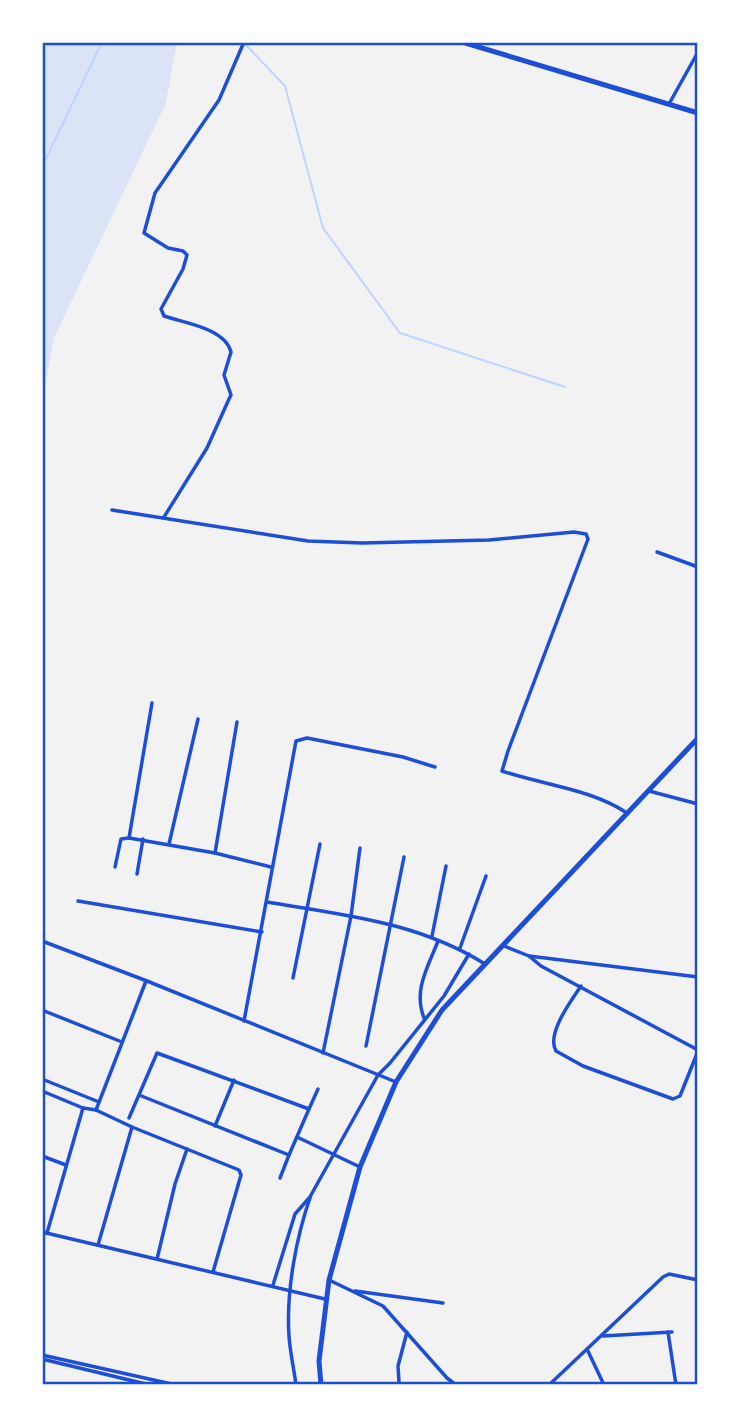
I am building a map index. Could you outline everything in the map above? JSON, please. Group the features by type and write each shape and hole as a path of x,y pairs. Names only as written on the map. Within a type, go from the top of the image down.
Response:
{"main road":[{"path":"462,42 698,113"},
{"path":"321,1385 319,1361 329,1280 360,1167 396,1083 442,1010 698,738"}],"street":[{"path":"164,517 206,448 229,399 224,375 231,352 224,340 212,332 164,316 161,309 183,269 187,256 183,251 168,248 144,233 155,193 219,100 244,42"},
{"path":"669,104 698,52"},
{"path":"112,510 308,541 413,542 489,540 575,532 586,534 588,539 502,771 590,796 628,813"},
{"path":"657,552 698,567"},
{"path":"129,838 152,703"},
{"path":"169,844 198,719"},
{"path":"215,853 237,722"},
{"path":"244,1021 296,741 301,738 403,757 435,766"},
{"path":"649,790 698,804"},
{"path":"115,867 121,839 129,838 215,853 271,867"},
{"path":"137,874 143,839"},
{"path":"293,978 320,844"},
{"path":"323,1052 351,916 360,848"},
{"path":"366,1046 404,857"},
{"path":"432,936 446,866"},
{"path":"460,948 486,876"},
{"path":"78,901 262,932"},
{"path":"267,902 392,923 460,948 485,964"},
{"path":"424,1018 419,1007 418,993 438,941"},
{"path":"42,942 146,981 396,1083"},
{"path":"502,946 529,956 698,977"},
{"path":"273,1286 295,1214 311,1195 334,1157 377,1075 390,1063 443,996 469,954"},
{"path":"529,956 541,966 581,986 698,1051 680,1096 673,1099 583,1066 556,1051 552,1041 564,1010 581,986"},
{"path":"96,1110 146,981"},
{"path":"42,1010 122,1042"},
{"path":"129,1118 157,1053 309,1109"},
{"path":"42,1079 99,1102"},
{"path":"215,1126 234,1080"},
{"path":"280,1178 318,1089"},
{"path":"42,1091 83,1108 96,1110 241,1172 214,1272"},
{"path":"139,1096 289,1155"},
{"path":"83,1108 44,1233 326,1299"},
{"path":"98,1245 132,1127"},
{"path":"297,1137 334,1157 360,1167"},
{"path":"157,1259 175,1184 187,1149"},
{"path":"42,1156 66,1166"},
{"path":"296,1385 289,1335 291,1290 293,1265 311,1195"},
{"path":"549,1385 663,1276 669,1274 698,1280"},
{"path":"329,1280 383,1306 456,1385"},
{"path":"351,1291 443,1303"},
{"path":"399,1382 398,1366 407,1332"},
{"path":"601,1336 670,1332 676,1385"},
{"path":"587,1349 604,1385"},
{"path":"42,1357 150,1385"},
{"path":"42,1357 176,1385"}],"shaded area":[{"path":"42,42 177,42 166,103 54,338 45,387 42,390"}],"waterway":[{"path":"42,167 102,42"},
{"path":"247,46 285,86 323,228 400,333 565,387"}]}
